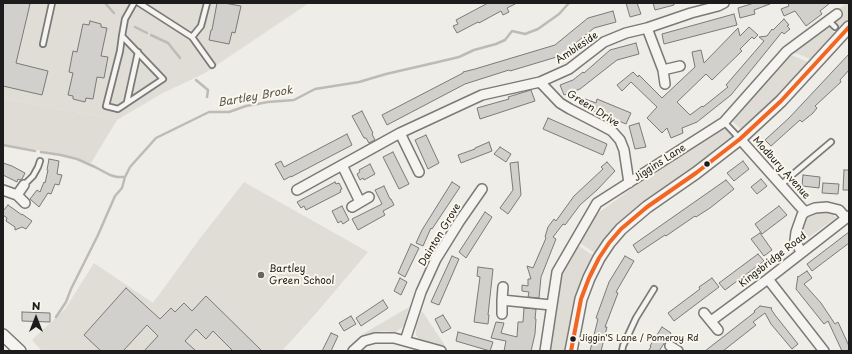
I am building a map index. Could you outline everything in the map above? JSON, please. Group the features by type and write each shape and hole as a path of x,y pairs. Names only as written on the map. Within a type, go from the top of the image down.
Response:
{"street":[{"name":"Ambleside","path":"297,190 400,133 482,95 540,82 569,69 604,42 626,33 647,28 724,3"},
{"name":"Jiggins Lane","path":"545,351 557,272 597,203 724,122 787,51 837,14"},
{"path":"647,28 663,70 665,84"},
{"path":"571,351 581,299 589,278 599,258 621,229 647,207 696,173 740,139 781,101 849,28"},
{"path":"663,70 680,66"},
{"name":"Green Drive","path":"540,82 560,103 612,131 620,140 624,150 629,183"},
{"path":"400,133 419,172"},
{"name":"Modbury Avenue","path":"740,139 805,212"},
{"path":"342,165 360,202"},
{"path":"17,195 24,185"},
{"name":"Dainton Grove","path":"405,341 421,292 436,259 482,189"},
{"path":"3,190 17,195 24,203"},
{"path":"352,207 370,197"},
{"name":"Modbury Avenue","path":"801,252 796,240 796,232 802,215 805,212 814,208 827,207 839,210 847,217"},
{"name":"Kingsbridge Road","path":"711,321 768,279 847,217"},
{"path":"768,279 824,351"},
{"path":"502,314 503,287"},
{"path":"502,300 551,305"},
{"path":"704,313 718,330"},
{"path":"3,335 20,351"},
{"path":"353,351 364,341 376,338 394,338 439,351"}],"lane":[{"path":"42,44 52,3"},
{"path":"122,36 163,79 118,109 106,106 120,51 122,36 125,19 134,3"},
{"path":"139,3 192,37 212,65"},
{"path":"192,37 201,26 207,3"},
{"path":"828,20 835,27"},
{"path":"127,102 138,52"},
{"path":"724,122 740,139"},
{"path":"781,185 831,142"},
{"path":"24,185 33,176 40,161"},
{"path":"622,351 636,318 654,289"}],"shaded area":[{"path":"3,3 309,3 205,73 161,94 117,120 3,98"},
{"path":"849,3 849,21 841,28 828,16"},
{"path":"823,26 830,27 835,34 810,59 791,51"},
{"path":"789,54 808,62 743,131 728,117"},
{"path":"3,98 117,120 91,163 42,151 3,144"},
{"path":"720,125 735,138 596,254 577,241 597,214"},
{"name":"Bartley Green School","path":"244,182 368,252 282,351 42,351 32,340 65,309 94,263 153,303 198,241"},
{"path":"825,210 831,212 836,218 803,241 801,238 800,229 803,221 811,214"},
{"path":"576,244 594,256 577,294 565,351 549,351 559,280"},
{"path":"409,307 404,326 396,332 384,331 361,335"},
{"path":"422,311 446,347 419,339 416,335 416,327"}],"building":[{"path":"3,3 30,4 16,63 48,71 42,95 3,86"},
{"path":"217,3 241,6 235,33 232,32 229,44 209,40"},
{"path":"488,3 517,3 507,8 509,12 503,15 501,11 457,33 453,26 458,24 456,20"},
{"path":"626,3 637,3 641,14 630,17"},
{"path":"653,3 674,3 674,5 655,10"},
{"path":"754,3 770,4 754,10 755,14 740,18 738,8"},
{"path":"788,3 830,3 820,11 822,14 806,26 795,11 784,16 781,9 789,6"},
{"path":"613,11 616,22 594,28 560,56 465,84 387,125 382,115 463,72 555,45 588,18"},
{"path":"734,14 737,25 664,44 662,34"},
{"path":"784,19 789,25 787,26 790,29 784,34 782,32 731,95 697,122 682,128 683,133 671,138 667,128 662,133 647,118 657,107 631,82 622,91 617,85 633,72 638,77 639,75 662,98 695,67 692,52 701,50 704,63 738,28 740,36 749,27 758,35 754,39 752,37 740,49 742,51 712,80 706,74 677,102 690,115 702,106 703,107 728,87 726,85 764,41 759,37 767,36 772,29 773,30"},
{"path":"90,21 101,24 101,27 107,28 101,56 108,57 104,78 97,77 93,99 86,98 85,102 73,99 73,96 68,95 73,73 69,72 73,51 77,52 83,24 89,25"},
{"path":"636,43 639,54 617,60 580,89 564,95 560,85 573,80 583,72 584,73 610,50"},
{"path":"849,54 849,70 840,80 841,82 815,106 817,108 813,113 802,122 800,120 771,146 765,140 789,118"},
{"path":"531,90 535,101 480,119 477,108 509,99 508,97"},
{"path":"585,99 596,103 597,99 631,113 626,124 582,106"},
{"path":"362,111 375,140 369,143 366,138 364,138 352,116"},
{"path":"548,118 607,144 603,155 543,129"},
{"path":"639,123 646,147 635,149 629,126"},
{"path":"347,134 352,145 284,180 275,164 281,161 284,167"},
{"path":"426,135 439,163 428,169 415,140"},
{"path":"489,142 492,151 461,163 458,155"},
{"path":"500,147 511,154 506,162 494,154"},
{"path":"393,152 409,184 399,189 383,157"},
{"path":"49,159 59,161 57,174 62,175 59,185 55,184 51,194 48,193 39,207 30,199 37,190 40,192 44,182 45,183"},
{"path":"743,161 749,169 734,181 727,173"},
{"path":"518,162 521,195 508,214 500,208 513,190 510,163"},
{"path":"607,162 615,171 580,205 565,225 563,224 553,237 556,239 541,277 539,298 528,297 529,292 522,291 522,285 528,286 528,279 531,279 527,266 533,268 546,238 548,227 554,219 556,221 574,196 603,169 601,167"},
{"path":"3,163 25,173 22,179 18,179 17,182 3,175"},
{"path":"370,164 375,174 364,180 363,178 360,180 357,174 360,172 359,170"},
{"path":"844,170 849,170 849,190 843,190"},
{"path":"803,175 820,177 819,188 802,186"},
{"path":"761,179 767,186 757,194 751,187"},
{"path":"726,180 734,189 710,208 638,253 633,245"},
{"path":"335,182 336,184 339,183 342,189 340,190 341,192 306,210 304,206 301,208 297,202"},
{"path":"452,182 460,187 432,229 431,228 423,246 416,243 422,230"},
{"path":"823,183 839,184 838,194 822,193"},
{"path":"384,186 394,205 383,211 385,215 358,230 352,219 382,204 375,190"},
{"path":"8,205 32,221 26,229 22,227 15,230 15,227 6,221 7,218 3,215 3,211"},
{"path":"342,206 349,220 343,224 341,221 338,223 332,211"},
{"path":"779,206 787,215 762,234 755,224"},
{"path":"485,212 492,217 466,258 459,252"},
{"path":"849,232 849,243 812,271 807,264"},
{"path":"760,233 772,250 764,256 751,239"},
{"path":"411,244 419,248 405,277 398,273"},
{"path":"758,254 764,261 725,290 719,283"},
{"path":"452,256 459,259 439,305 431,302"},
{"path":"625,256 634,261 616,292 618,293 605,327 607,327 601,351 590,351 598,319 596,318 609,282"},
{"path":"478,267 493,269 488,324 474,322 480,277 477,276"},
{"path":"807,271 812,278 804,284 821,303 835,324 838,322 849,346 849,351 842,351 828,321 824,324 796,289 798,276"},
{"path":"400,278 407,282 401,295 394,291"},
{"path":"712,278 719,287 674,321 668,313"},
{"path":"126,288 160,319 171,308 175,312 184,303 192,311 206,296 262,351 233,351 213,331 206,339 196,329 185,341 196,351 144,351 158,336 147,325 123,351 101,351 84,335"},
{"path":"383,300 388,308 361,326 356,318"},
{"path":"760,306 772,308 771,309 775,315 798,344 792,349 771,324 765,313 753,322 756,325 723,351 705,351 755,312 754,311"},
{"path":"524,308 536,309 535,334 531,351 504,351 506,341 491,338 496,322 504,323 501,333 517,337 518,322 523,322"},
{"path":"22,312 50,313 50,322 22,321"},
{"path":"443,315 451,328 442,333 435,319"},
{"path":"351,316 356,324 344,331 339,323"},
{"path":"662,327 671,333 659,351 648,351 651,347 650,346"},
{"path":"458,332 493,342 490,351 456,341"},
{"path":"331,333 338,336 331,351 322,351"}],"waterway":[{"path":"105,3 114,13"},
{"name":"Bartley Brook","path":"56,317 66,302 115,196 122,188 130,167 156,138 209,112 229,112 246,106 268,102 294,100 315,89 359,82 386,74 459,57 474,50 505,40 512,31 525,34 538,29 559,14 569,3"},
{"path":"135,27 147,33"},
{"path":"151,35 168,43 180,58"},
{"path":"196,80 208,90 207,97"},
{"path":"3,145 35,151"},
{"path":"41,152 77,159 110,175 125,177"}],"transit line":[{"path":"571,351 581,299 589,278 599,258 621,229 647,207 696,173 740,139 781,101 849,27"}],"place":[{"name":"Bartley Green School","path":"261,275"},
{"name":"Jiggin'S Lane / Pomeroy Rd","path":"573,339"}]}
